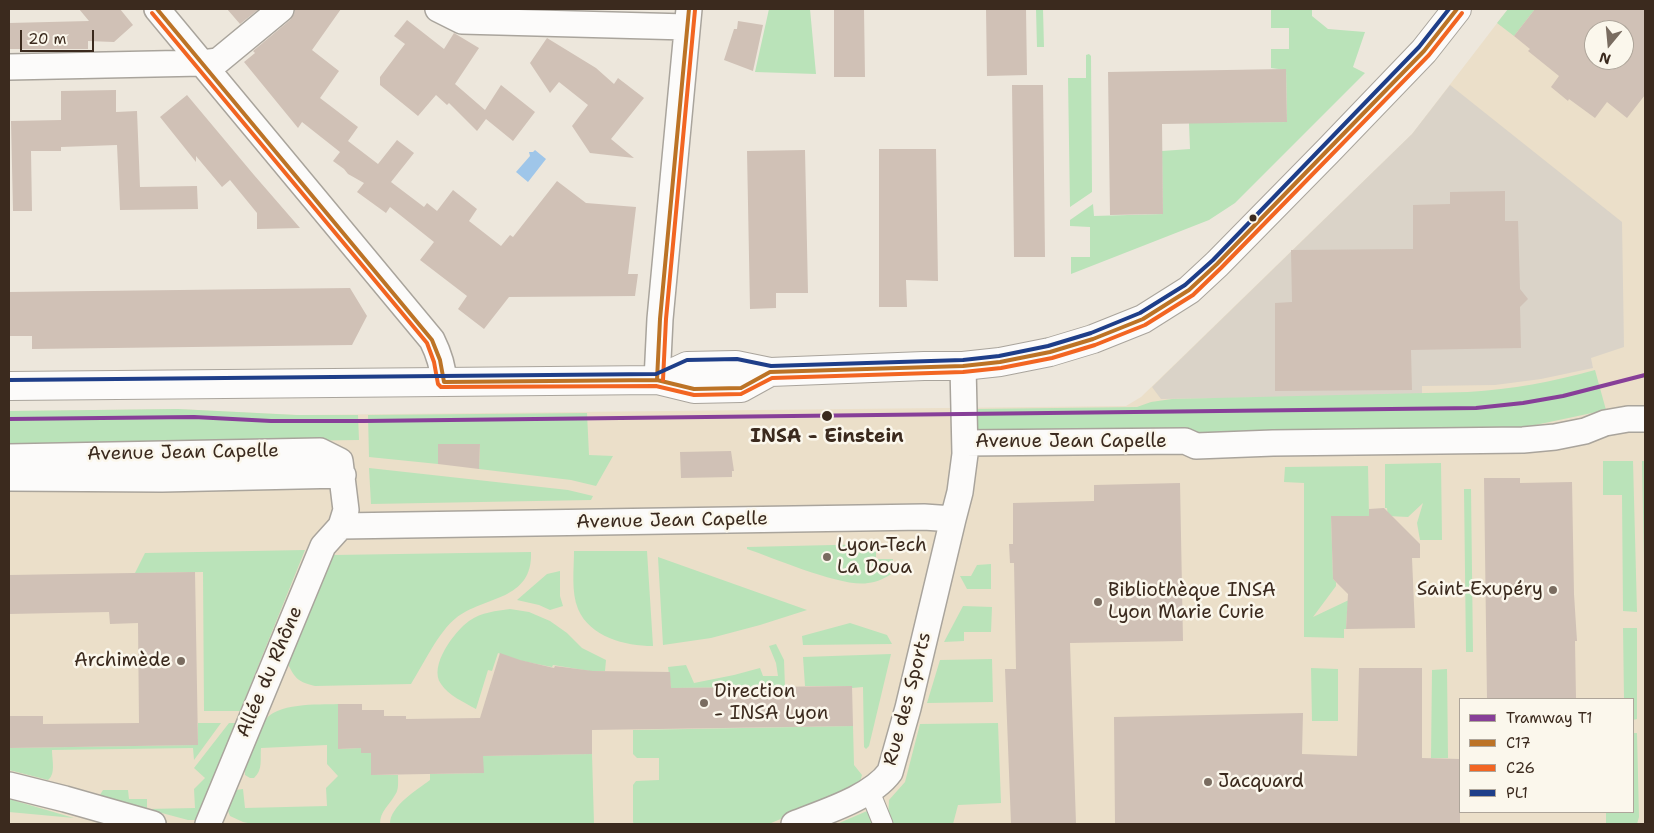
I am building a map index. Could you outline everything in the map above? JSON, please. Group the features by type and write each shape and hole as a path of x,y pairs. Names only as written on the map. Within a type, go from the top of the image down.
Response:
{"street":[{"path":"157,9 432,340 439,353 444,382"},
{"path":"9,67 202,63 218,61 281,9"},
{"path":"438,9 462,21 688,18 664,280 657,380"},
{"path":"9,386 657,380 687,366 736,365 770,372 963,366 1042,354 1093,339 1143,318 1189,290 1328,151 1424,50 1457,9"},
{"path":"963,366 965,443"},
{"name":"Avenue Jean Capelle","path":"9,456 320,451 340,460 346,510 341,526 924,517 953,519 960,492 965,443 1184,442 1196,446 1273,443 1523,440 1585,431 1605,423 1628,419 1645,419"},
{"name":"Avenue Jean Capelle","path":"9,478 162,479 343,475"},
{"name":"Rue des Sports","path":"794,824 870,792 884,781 890,772 953,519"},
{"name":"Allée du Rhône","path":"208,824 323,546 341,526"},
{"path":"9,785 153,824"},
{"path":"870,792 883,824"}],"shaded area":[{"name":"Lyon-Tech La Doua","path":"1508,9 1645,9 1645,824 9,824 9,411 178,409 300,415 1126,406 1141,397 1412,134"},
{"path":"1450,85 1622,222 1624,347 1591,358 1593,368 1541,379 1495,385 1422,386 1422,395 1161,399 1152,387 1412,134"}],"green space":[{"path":"769,9 810,9 816,74 755,72"},
{"path":"1036,9 1043,9 1044,47 1037,47"},
{"path":"1233,9 1312,9 1312,16 1328,29 1365,32 1353,67 1365,73 1235,203 1209,220 1071,274 1071,257 1090,257 1090,227 1070,226 1070,220 1093,204 1094,216 1163,214 1162,151 1190,149 1189,123 1287,122 1286,70 1271,68 1271,49 1289,49 1289,28 1271,28 1271,10"},
{"path":"1508,9 1535,9 1514,36 1497,23"},
{"path":"1089,54 1091,56 1092,192 1070,207 1068,78 1086,78 1086,55"},
{"path":"1595,370 1606,410 1526,427 1490,432 984,437 978,432 977,409 1137,407 1151,402 1172,399 1468,392 1532,384"},
{"path":"178,409 296,415 358,415 359,440 9,445 9,411"},
{"path":"587,413 589,455 613,456 596,486 571,480 479,469 480,445 438,444 438,464 369,457 368,415"},
{"path":"1603,461 1633,461 1637,612 1623,611 1622,495 1603,495"},
{"path":"1642,461 1645,461 1645,611"},
{"path":"1441,463 1442,540 1420,540 1417,523 1423,503 1408,517 1388,516 1387,508 1385,508 1385,464"},
{"path":"1368,466 1369,516 1331,516 1333,579 1336,582 1336,586 1313,617 1351,599 1347,612 1344,638 1304,637 1304,483 1284,482 1285,467"},
{"path":"369,468 568,490 593,496 591,500 371,504"},
{"path":"1464,489 1471,489 1473,652 1466,652"},
{"path":"876,544 876,559 893,559 893,573 881,580 868,583 842,581 826,577 747,549 747,547"},
{"path":"305,550 240,711 204,711 203,572 135,573 145,553"},
{"path":"574,551 647,551 653,646 620,642 600,633 584,619 578,609 574,595"},
{"path":"531,552 530,568 524,580 516,589 467,611 456,618 443,631 411,684 315,686 298,679 288,664 333,555"},
{"path":"658,557 807,610 711,638 663,645"},
{"path":"991,564 991,589 967,589 960,576 971,576 977,565"},
{"path":"560,571 560,596 563,606 550,610 539,605 517,600 547,574"},
{"path":"963,606 992,607 991,632 964,632 964,641 944,642"},
{"path":"510,609 529,612 550,621 567,633 582,648 606,660 605,671 590,671 553,665 552,667 517,660 498,653 492,671 488,670 476,709 448,692 438,677 438,668 440,659 451,641 463,626 474,618 494,611"},
{"path":"850,623 887,635 892,644 803,645 802,636"},
{"path":"1623,628 1637,628 1637,719 1634,720 1634,698 1624,698"},
{"path":"776,644 784,660 785,687 671,688 668,667 686,665 694,683 760,668 763,676 778,676 776,663 769,646"},
{"path":"891,654 869,746 866,749 864,747 863,687 805,686 803,657"},
{"path":"992,659 993,702 927,703 940,660"},
{"path":"1311,668 1338,669 1338,721 1312,721"},
{"path":"1447,669 1448,758 1431,758 1432,670"},
{"path":"338,704 338,749 361,748 371,753 372,775 398,775 397,791 383,812 380,824 253,824 230,816 228,811 235,792 236,790 243,789 245,808 327,806 326,788 338,776 327,764 327,745 261,748 257,775 254,778 250,778 245,775 245,770 258,733 264,722 277,711 298,706"},
{"path":"198,723 221,723 194,760 193,748 52,750 53,771 48,780 9,770 9,748 198,745"},
{"path":"229,723 236,723 195,820 188,820 102,797 100,795 103,790 128,790 129,799 147,799 147,809 195,808 194,789 205,778 194,768"},
{"path":"998,723 1001,803 958,805 953,824 892,824 888,817 889,800 905,782 920,724"},
{"path":"853,726 854,765 862,775 859,785 769,824 634,824 633,822 633,785 636,781 659,780 659,758 637,758 633,754 633,730"},
{"path":"1634,733 1637,733 1639,817 1637,824 1578,824 1606,823 1606,813 1634,813"},
{"path":"592,754 594,824 390,824 394,811 430,780 430,774 483,773 483,762 479,756"},
{"path":"9,799 74,818 9,812"},
{"path":"867,811 873,824 837,824"}],"water":[{"path":"535,150 546,159 528,182 516,172 530,156 529,152"}],"building":[{"path":"79,9 120,9 133,25 114,42 88,41 88,49 9,49 9,23 89,21"},
{"path":"227,9 259,9 240,24"},
{"path":"295,9 341,9 312,50 339,71 320,98 358,127 348,141 378,164 397,140 414,153 391,182 424,207 427,203 437,211 453,190 477,209 469,221 501,246 510,235 513,237 557,181 586,203 636,207 628,274 638,274 635,296 509,297 484,329 458,309 467,296 420,260 434,242 390,207 386,213 357,192 364,183 348,174 333,161 340,152 302,122 298,128 244,62 255,53 253,51 290,20"},
{"path":"834,9 864,9 865,77 834,77"},
{"path":"986,9 1026,9 1027,75 987,76"},
{"path":"1535,9 1645,9 1645,95 1627,118 1607,102 1595,118 1569,99 1568,101 1551,87 1559,76 1528,51 1530,49 1514,36"},
{"path":"407,20 444,49 454,33 479,48 455,84 485,110 501,85 535,112 513,141 486,119 477,131 449,103 447,105 436,95 418,116 380,85 380,77 405,44 394,36"},
{"path":"738,21 763,25 753,71 724,60 734,29 737,29"},
{"path":"547,38 596,68 614,84 618,78 644,98 611,139 634,158 590,153 572,126 588,105 559,82 550,93 530,63"},
{"path":"1286,69 1287,122 1162,124 1163,214 1110,215 1108,72"},
{"path":"1012,85 1043,85 1045,257 1014,257"},
{"path":"116,90 116,112 137,111 140,187 197,186 198,209 120,210 117,145 61,147 61,151 31,151 32,211 13,211 11,121 61,120 61,91"},
{"path":"187,95 300,228 257,229 257,213 230,180 222,187 196,156 196,162 160,117"},
{"path":"879,149 936,149 938,281 906,280 907,307 879,307"},
{"path":"805,150 808,293 776,293 776,308 750,309 747,151"},
{"path":"1505,191 1505,221 1518,221 1520,289 1528,299 1520,307 1521,348 1411,350 1412,390 1275,391 1275,303 1292,302 1291,250 1413,249 1413,205 1450,204 1450,192"},
{"path":"350,288 367,316 352,345 32,349 32,336 9,336 9,292"},
{"path":"438,444 480,444 479,469 438,464"},
{"path":"731,451 734,471 732,471 732,477 681,478 680,452"},
{"name":"Saint-Exupéry","path":"1484,478 1520,478 1520,483 1572,482 1574,594 1577,641 1575,641 1576,698 1487,698"},
{"name":"Bibliothèque INSA Lyon Marie Curie","path":"1180,483 1183,641 1070,643 1076,824 1011,824 1005,669 1016,669 1014,563 1010,563 1009,544 1013,544 1013,503 1094,501 1094,485"},
{"path":"1384,508 1420,544 1420,558 1412,558 1415,628 1346,629 1348,594 1333,579 1331,516 1369,516 1369,509"},
{"name":"Archimède","path":"195,572 198,745 9,748 9,716 43,716 43,724 139,723 138,623 110,624 109,612 9,614 9,575"},
{"name":"Direction - INSA Lyon","path":"500,653 554,668 555,666 593,671 670,672 671,688 852,686 853,726 592,730 592,754 483,756 484,773 371,775 371,753 361,753 361,748 338,749 338,704 362,704 362,710 384,710 384,716 406,716 406,719 480,718"},
{"name":"Jacquard","path":"1359,668 1422,668 1422,758 1459,759 1460,824 1115,824 1114,717 1303,713 1302,754 1357,756"}],"tram line":[{"name":"T1","path":"9,419 194,417 271,421 364,421 1476,408 1563,396 1645,375"}],"transit line":[{"name":"C17","path":"157,9 432,340 440,360 444,382 657,380 694,389 741,388 770,372 963,366 1000,362 1050,352 1093,339 1143,319 1189,290 1217,264 1424,51 1457,9"},
{"name":"C17","path":"657,380 660,319 689,9"},
{"name":"PL1","path":"9,380 656,374 687,360 737,359 771,366 963,360 999,356 1048,346 1091,333 1140,313 1185,285 1213,260 1419,47 1449,9"},
{"name":"C26","path":"663,380 666,319 695,10"},
{"name":"C26","path":"152,13 427,343 434,362 438,384 441,387 656,386 694,395 741,394 772,378 963,372 1001,368 1052,358 1095,345 1145,325 1193,295 1221,268 1429,55 1462,13"}],"place":[{"name":"INSA - Einstein","path":"827,416"},
{"name":"Lyon-Tech La Doua","path":"827,557"},
{"name":"Saint-Exupéry","path":"1553,590"},
{"name":"Bibliothèque INSA Lyon Marie Curie","path":"1098,602"},
{"name":"Archimède","path":"181,661"},
{"name":"Direction - INSA Lyon","path":"704,703"},
{"name":"Jacquard","path":"1208,782"}]}
